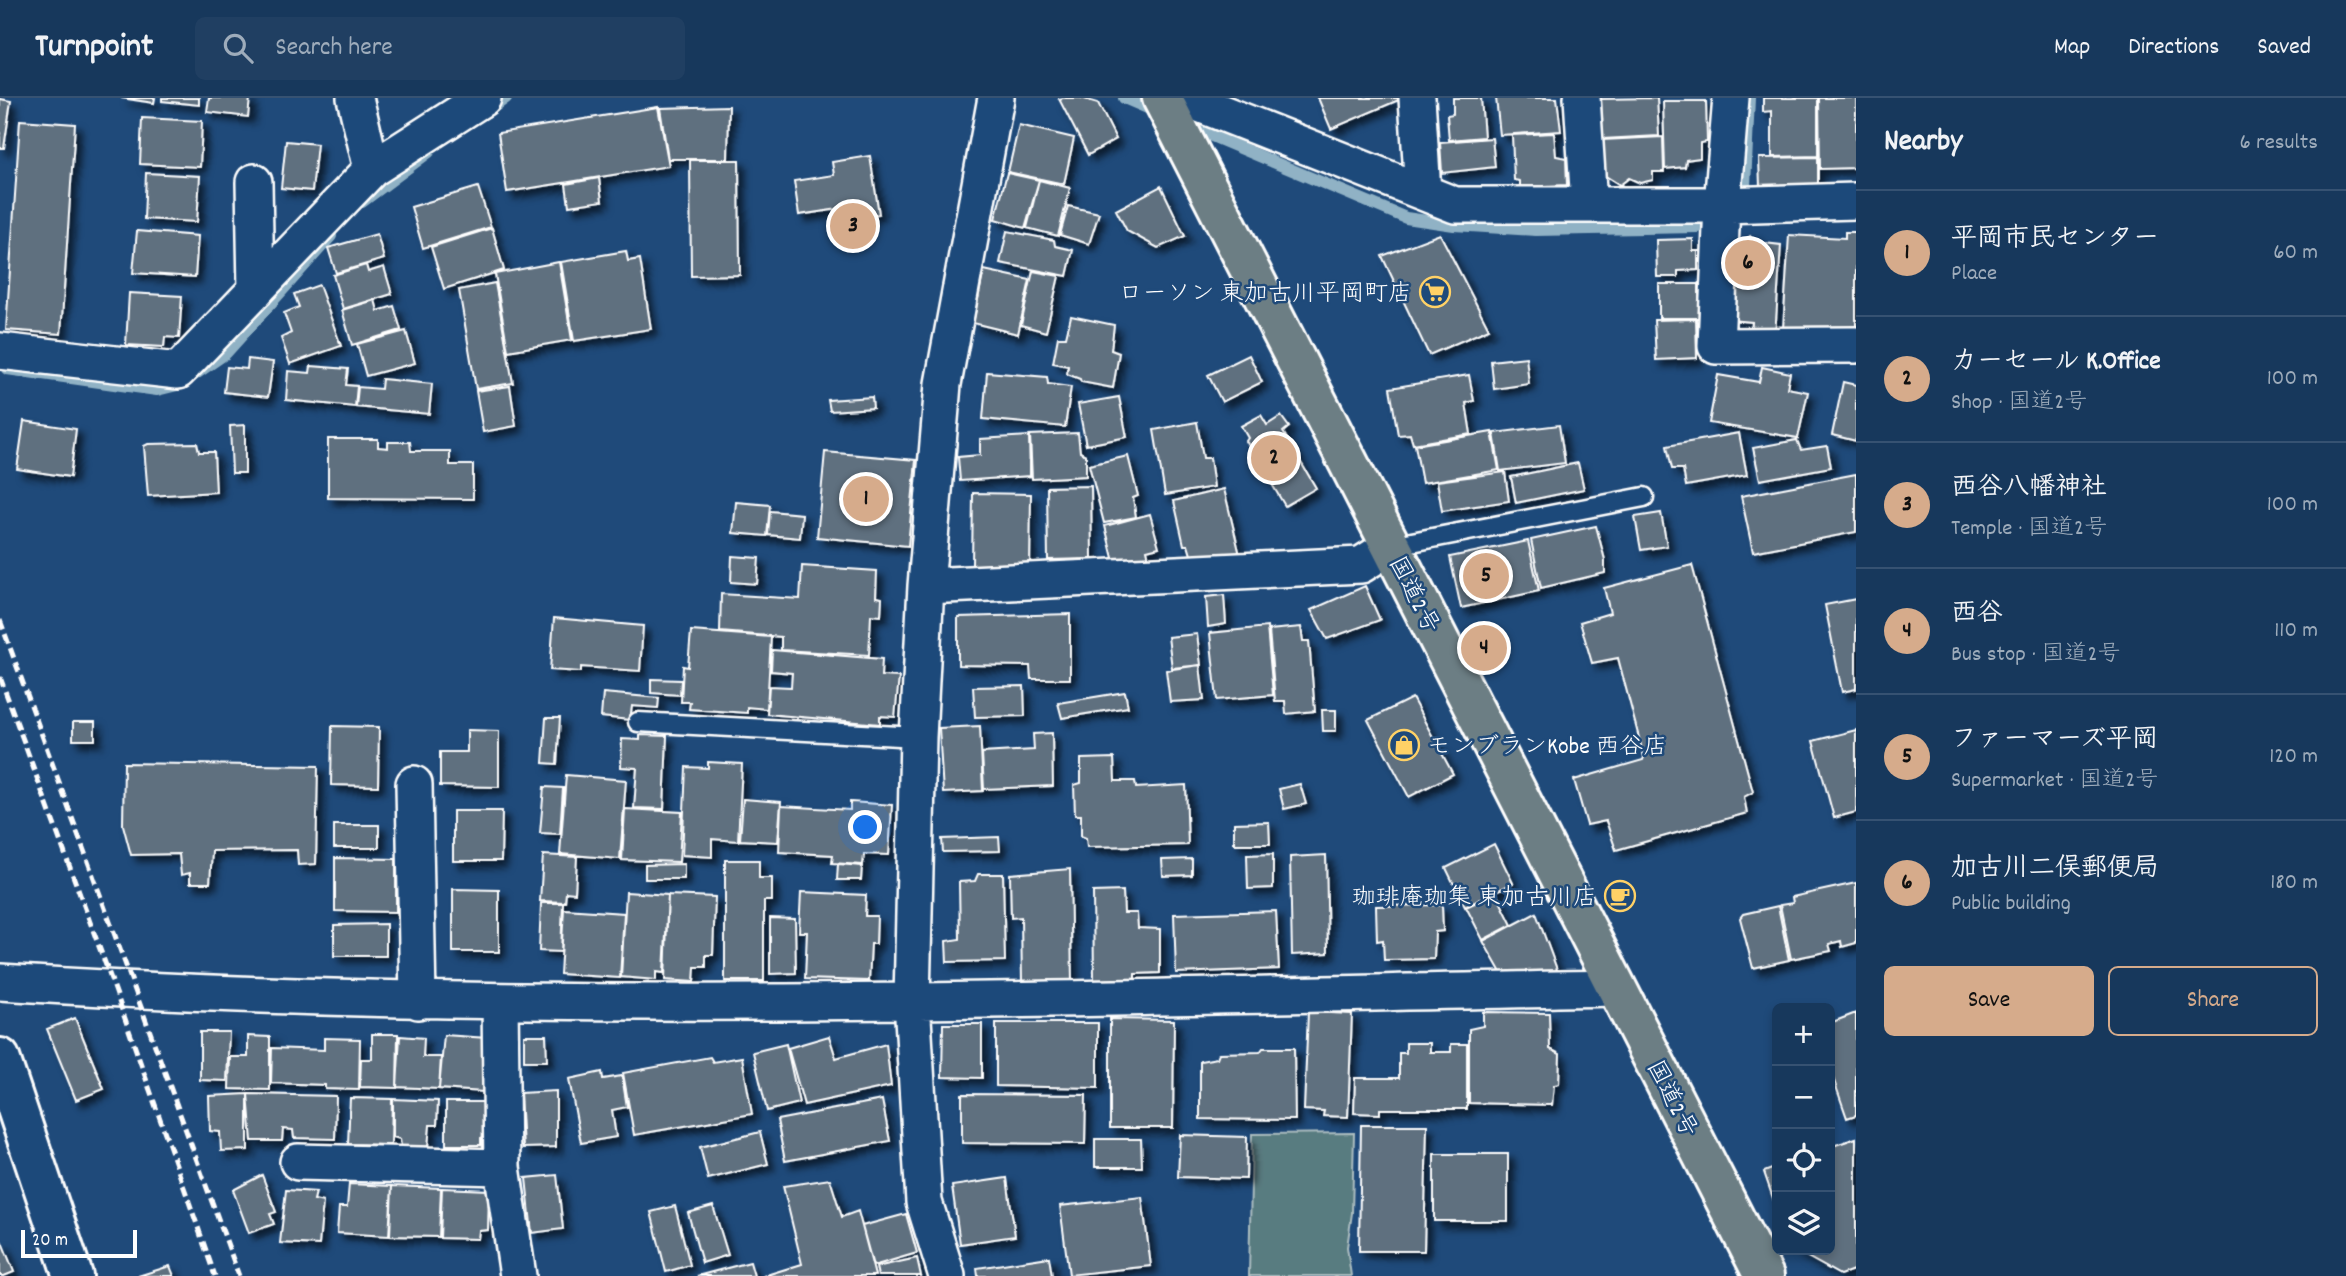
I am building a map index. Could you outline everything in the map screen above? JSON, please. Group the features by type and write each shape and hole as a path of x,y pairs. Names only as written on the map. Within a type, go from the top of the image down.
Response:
{"highway":[{"name":"国道2号","path":"1173,109 1391,546 1764,1276"}],"street":[{"path":"355,98 372,169"},
{"path":"0,351 178,372 372,169 483,98"},
{"path":"947,1276 924,1202 912,1002 918,737 926,586 943,384 996,98"},
{"path":"1417,98 1423,192"},
{"path":"1583,98 1588,205"},
{"path":"1731,98 1722,205 1716,346 1856,345"},
{"path":"1173,109 1455,205 1722,205 1856,201"},
{"path":"254,182 256,290"},
{"path":"926,586 1361,565 1391,546"},
{"path":"414,784 418,1001"},
{"path":"0,982 165,992 418,1001 912,1002 1616,988"},
{"path":"500,1001 502,1167 518,1276"},
{"path":"0,1058 73,1276"},
{"path":"298,1162 502,1167"}],"lane":[{"path":"1391,546 1644,497"},
{"path":"638,722 918,737"}],"green space":[{"path":"1354,1133 1352,1213 1347,1247 1351,1276 1249,1276 1252,1134"}],"building":[{"path":"121,98 155,98 154,103"},
{"path":"162,98 199,98 199,105 162,101"},
{"path":"209,98 250,98 248,117 207,112"},
{"path":"1081,98 1098,103 1116,139 1088,155 1059,99"},
{"path":"1318,98 1401,98 1401,99 1331,129"},
{"path":"1453,98 1481,98 1484,137 1449,140 1447,115 1453,114"},
{"path":"1496,98 1557,98 1561,131 1500,135"},
{"path":"1657,98 1659,136 1602,139 1601,99"},
{"path":"1763,98 1818,98 1818,156 1772,157 1772,111 1763,112"},
{"path":"1819,98 1856,98 1856,168 1820,169"},
{"path":"0,99 11,101 4,148 0,148"},
{"path":"1663,101 1706,101 1707,142 1700,143 1700,158 1686,160 1685,167 1665,169"},
{"path":"729,106 728,159 668,159 660,108"},
{"path":"658,107 669,166 507,192 498,133"},
{"path":"142,118 202,121 200,167 140,164"},
{"path":"20,120 75,124 61,334 6,330"},
{"path":"1019,125 1074,138 1064,184 1008,172"},
{"path":"1554,133 1556,156 1566,158 1567,185 1520,187 1520,181 1514,180 1512,135"},
{"path":"1663,137 1664,172 1653,172 1653,180 1640,183 1629,178 1620,185 1604,175 1602,140"},
{"path":"1492,138 1495,167 1442,173 1440,142"},
{"path":"286,141 317,144 312,191 281,188"},
{"path":"870,156 879,214 841,220 839,209 799,215 794,181 834,175 832,162"},
{"path":"1818,157 1818,187 1760,187 1759,158"},
{"path":"690,160 739,160 740,275 691,276"},
{"path":"146,173 200,176 197,222 144,219"},
{"path":"1007,173 1039,180 1025,228 995,219"},
{"path":"599,178 602,201 569,206 566,184"},
{"path":"1039,180 1070,188 1058,236 1027,228"},
{"path":"1161,186 1185,236 1158,248 1127,231 1116,210"},
{"path":"478,187 491,227 423,248 411,207"},
{"path":"1068,206 1099,213 1089,244 1060,235"},
{"path":"492,228 504,270 444,289 431,247"},
{"path":"137,231 198,236 195,277 133,273"},
{"path":"1007,231 1054,240 1055,246 1073,250 1067,276 1000,263"},
{"path":"1845,232 1856,232 1856,333 1783,329 1789,235 1845,238"},
{"path":"377,234 384,259 336,273 328,248"},
{"name":"ローソン 東加古川平岡町店","path":"1440,234 1489,329 1429,355 1382,256"},
{"path":"1750,236 1755,242 1781,245 1775,336 1751,336 1752,322 1730,320 1735,247"},
{"path":"1693,239 1693,251 1698,251 1698,270 1678,271 1678,277 1657,277 1656,240"},
{"path":"626,251 628,261 640,259 651,329 574,341 561,262"},
{"path":"559,262 572,340 508,351 495,274"},
{"path":"366,265 368,272 384,267 392,294 343,309 333,275"},
{"path":"984,270 1030,280 1018,334 973,323"},
{"path":"1033,271 1059,276 1046,332 1021,325"},
{"path":"495,283 513,383 476,389 459,290"},
{"path":"1659,284 1699,284 1699,318 1659,318"},
{"path":"319,285 341,346 290,364 281,338 291,333 284,313 299,307 294,294"},
{"path":"129,293 182,296 179,338 165,337 164,347 126,345"},
{"path":"375,300 378,311 394,306 401,330 352,345 342,310"},
{"path":"1071,316 1114,325 1111,350 1119,353 1113,388 1081,382 1080,379 1067,374 1068,366 1053,363 1058,337 1066,337"},
{"path":"1696,319 1697,358 1656,360 1654,320"},
{"path":"406,331 415,363 366,376 357,344"},
{"path":"1249,355 1262,382 1222,402 1208,375"},
{"path":"1526,357 1529,384 1494,389 1491,361"},
{"path":"248,359 273,362 268,397 224,392 227,367 247,369"},
{"path":"311,366 348,369 346,385 357,386 355,407 286,400 288,371 310,373"},
{"path":"1762,367 1790,373 1787,388 1808,392 1798,438 1709,423 1718,375 1759,382"},
{"path":"987,372 1047,377 1048,384 1071,387 1065,427 983,419"},
{"path":"1469,375 1474,401 1466,403 1471,434 1413,444 1410,434 1398,435 1390,388"},
{"path":"382,379 432,384 429,414 356,407 358,387 381,389"},
{"path":"1843,382 1856,385 1856,441 1832,435"},
{"path":"510,386 516,426 483,432 476,391"},
{"path":"872,397 873,408 830,411 828,400"},
{"path":"1119,397 1127,437 1086,445 1078,404"},
{"path":"1261,415 1267,425 1281,416 1289,427 1283,432 1316,488 1285,506 1246,441 1248,438 1241,426"},
{"path":"24,421 76,429 70,477 17,469"},
{"path":"1197,422 1203,458 1210,458 1214,487 1165,495 1154,430"},
{"path":"245,425 245,473 232,473 230,426"},
{"path":"1559,425 1565,463 1500,471 1494,433"},
{"path":"1492,432 1499,470 1422,483 1415,445"},
{"path":"1078,433 1080,452 1086,455 1086,476 1032,479 1030,435"},
{"path":"1739,433 1747,475 1686,486 1683,469 1672,469 1667,446"},
{"path":"1029,436 1030,476 960,481 958,457 980,455 980,439"},
{"path":"328,439 378,439 378,447 388,448 388,442 410,442 411,451 450,451 450,465 473,465 473,499 328,498"},
{"path":"1797,440 1801,450 1827,446 1831,467 1760,480 1753,448"},
{"path":"197,443 199,452 214,452 216,492 148,496 144,446"},
{"path":"825,452 916,460 908,546 817,537"},
{"path":"1128,456 1138,496 1133,498 1136,517 1104,523 1089,465"},
{"path":"1578,463 1584,489 1516,503 1511,477"},
{"path":"1505,472 1509,501 1442,511 1437,481"},
{"path":"1856,474 1856,532 1753,552 1741,496"},
{"path":"1091,486 1092,559 1048,560 1047,487"},
{"path":"1224,489 1240,555 1209,563 1205,555 1192,558 1188,545 1184,545 1174,501"},
{"path":"973,493 1031,494 1030,567 972,566"},
{"path":"736,502 770,505 767,536 733,533"},
{"path":"770,511 802,514 800,538 768,535"},
{"path":"1661,513 1667,546 1641,550 1635,517"},
{"path":"1150,514 1159,547 1147,550 1150,563 1116,570 1105,526"},
{"path":"1596,526 1605,560 1605,573 1541,588 1531,540"},
{"path":"1528,541 1539,591 1461,608 1450,557"},
{"path":"732,556 759,558 757,584 731,582"},
{"path":"1692,565 1753,792 1744,797 1747,813 1616,850 1606,821 1587,825 1574,780 1643,760 1644,757 1618,658 1592,663 1580,622 1610,613 1604,588"},
{"path":"802,566 877,571 876,597 882,598 881,616 871,615 869,655 781,650 781,637 720,632 721,594 800,599"},
{"path":"1365,586 1380,620 1327,639 1311,610"},
{"path":"1224,595 1226,624 1208,627 1206,597"},
{"path":"1856,599 1856,689 1842,692 1825,605"},
{"path":"1070,614 1070,679 1031,679 1030,666 958,665 958,617"},
{"path":"554,618 643,626 640,671 581,667 581,672 550,670"},
{"path":"1267,627 1273,695 1217,700 1210,633"},
{"path":"1301,627 1303,641 1309,641 1315,711 1286,714 1285,701 1275,701 1269,630"},
{"path":"691,631 771,637 767,709 747,707 747,713 689,709 690,702 681,702 683,666 688,667"},
{"path":"1197,634 1201,665 1172,668 1168,637"},
{"path":"772,650 882,659 881,676 899,677 895,717 880,716 880,724 767,714 769,686 791,687 792,673 771,671"},
{"path":"1200,665 1204,700 1170,702 1166,670"},
{"path":"651,679 681,680 680,695 651,693"},
{"path":"1024,686 1025,716 975,717 973,687"},
{"path":"1125,692 1128,707 1062,718 1058,703"},
{"path":"603,693 659,698 658,708 632,706 630,720 601,717"},
{"path":"1412,698 1453,774 1409,797 1368,720"},
{"path":"1322,710 1336,710 1336,731 1323,731"},
{"path":"546,718 560,718 557,764 543,763"},
{"path":"73,722 95,722 95,740 73,740"},
{"path":"332,726 379,727 378,786 331,785"},
{"path":"980,726 983,791 943,793 939,728"},
{"path":"467,730 499,731 499,787 440,786 440,752 467,752"},
{"path":"1856,730 1856,812 1834,818 1813,741"},
{"path":"1052,733 1053,786 984,789 982,753 1034,750 1033,734"},
{"path":"640,735 667,736 664,809 634,808 637,768 621,767 622,739 640,740"},
{"path":"1114,758 1115,781 1135,781 1136,788 1186,785 1188,845 1087,847 1086,838 1081,836 1081,815 1075,815 1074,785 1081,783 1081,759"},
{"path":"708,762 742,764 738,841 712,839 712,857 682,855 686,767 708,768"},
{"path":"124,763 318,766 316,864 298,865 297,850 212,851 210,883 190,883 190,873 181,875 179,854 131,855 123,825"},
{"path":"566,775 626,780 620,859 560,854"},
{"path":"1300,784 1306,804 1284,809 1279,789"},
{"path":"544,787 563,788 560,834 540,833"},
{"path":"743,799 781,802 778,842 740,840"},
{"path":"850,802 892,805 889,855 864,854 863,865 832,863 833,855 779,852 781,806 850,810"},
{"path":"625,809 682,812 679,862 622,860"},
{"path":"453,811 502,811 501,861 453,861"},
{"path":"1269,822 1270,844 1234,844 1234,823"},
{"path":"334,825 379,825 379,848 334,848"},
{"path":"999,837 1000,851 943,852 942,839"},
{"path":"1494,844 1513,883 1465,907 1446,868"},
{"path":"1273,854 1273,888 1248,889 1247,855"},
{"path":"543,855 577,857 575,893 566,892 565,902 540,901"},
{"path":"1326,855 1328,953 1292,955 1290,857"},
{"path":"335,858 396,859 396,912 335,911"},
{"path":"1192,859 1192,875 1163,876 1162,860"},
{"path":"725,860 759,860 759,878 772,878 772,901 764,901 764,981 725,981"},
{"path":"684,864 684,879 645,879 645,865"},
{"path":"838,864 862,866 861,880 837,880"},
{"path":"1070,869 1072,983 1022,983 1021,917 1011,918 1010,874"},
{"path":"978,874 1003,874 1005,961 947,962 946,941 960,939 959,882 975,881"},
{"path":"1856,883 1856,943 1842,947 1841,941 1829,944 1831,951 1791,959 1780,905 1793,903 1792,897"},
{"path":"453,889 499,890 499,952 453,952"},
{"path":"1123,891 1124,913 1137,913 1138,928 1160,929 1160,973 1135,974 1135,981 1094,981 1093,892"},
{"path":"626,892 668,895 664,973 656,972 656,980 621,977"},
{"path":"801,892 866,895 865,916 877,916 876,944 871,944 869,981 805,979 807,932 799,932"},
{"path":"1496,893 1512,925 1483,940 1466,907"},
{"path":"668,895 715,897 713,955 706,955 706,967 695,967 694,982 665,980"},
{"path":"541,903 563,903 561,952 539,951"},
{"path":"1442,905 1443,931 1435,932 1434,959 1384,960 1383,940 1377,941 1376,906"},
{"path":"1778,906 1789,960 1753,968 1740,918 1743,914"},
{"path":"564,909 624,913 620,978 560,974"},
{"path":"1276,911 1279,969 1176,973 1174,914"},
{"path":"1536,913 1559,975 1503,976 1483,941"},
{"path":"770,918 795,919 796,973 770,974"},
{"path":"386,924 386,956 334,956 334,925"},
{"path":"1308,1012 1352,1014 1348,1117 1323,1116 1324,1111 1304,1110"},
{"path":"1483,1012 1549,1013 1550,1049 1560,1054 1559,1084 1554,1085 1552,1105 1469,1103 1469,1029 1483,1026"},
{"path":"1856,1013 1856,1115 1847,1118 1835,1083 1835,1021"},
{"path":"75,1018 104,1089 76,1100 47,1029"},
{"path":"1110,1019 1174,1020 1173,1128 1110,1128"},
{"path":"996,1023 1098,1023 1098,1088 996,1086"},
{"path":"943,1024 982,1024 982,1078 942,1077"},
{"path":"200,1032 229,1032 227,1081 200,1080"},
{"path":"372,1034 398,1034 397,1088 360,1087 361,1059 372,1059"},
{"path":"444,1035 487,1038 484,1092 439,1089"},
{"path":"524,1035 546,1035 547,1061 524,1061"},
{"path":"248,1036 270,1037 270,1090 229,1089 230,1057 248,1057"},
{"path":"400,1036 424,1038 423,1057 441,1057 439,1089 397,1087"},
{"path":"829,1036 836,1058 886,1044 891,1086 804,1105 788,1048"},
{"path":"324,1038 360,1039 359,1090 325,1089 325,1085 271,1083 272,1048 324,1050"},
{"path":"1406,1043 1430,1043 1430,1052 1451,1052 1451,1044 1467,1044 1467,1109 1380,1109 1380,1114 1354,1113 1355,1078 1399,1078 1399,1053 1406,1053"},
{"path":"786,1044 799,1103 767,1111 753,1052"},
{"path":"1263,1048 1294,1048 1295,1120 1200,1119 1200,1061 1217,1058 1219,1053 1260,1052"},
{"path":"710,1057 713,1062 742,1057 752,1114 634,1135 623,1073"},
{"path":"602,1072 603,1079 622,1076 627,1107 612,1110 616,1137 581,1143 569,1079"},
{"path":"556,1091 556,1147 523,1148 520,1093"},
{"path":"248,1094 336,1096 335,1139 294,1138 293,1130 283,1129 282,1141 252,1141"},
{"path":"248,1094 248,1150 221,1151 220,1132 210,1131 209,1096"},
{"path":"962,1094 1086,1095 1085,1144 962,1143"},
{"path":"350,1098 392,1099 391,1145 348,1144"},
{"path":"393,1099 438,1101 437,1125 430,1125 428,1147 401,1146 400,1139 393,1137"},
{"path":"882,1100 890,1141 785,1161 777,1120"},
{"path":"446,1102 486,1102 486,1136 481,1138 481,1145 446,1145"},
{"path":"1361,1125 1427,1125 1424,1251 1359,1251"},
{"path":"760,1132 768,1164 708,1179 700,1147"},
{"path":"1180,1135 1247,1137 1246,1179 1178,1177"},
{"path":"1856,1138 1856,1269 1840,1275 1804,1255 1835,1255 1835,1145"},
{"path":"1095,1139 1141,1139 1142,1167 1095,1167"},
{"path":"1434,1154 1508,1154 1508,1221 1434,1221"},
{"path":"1772,1169 1772,1195 1764,1172"},
{"path":"262,1175 276,1212 270,1214 274,1224 249,1233 233,1190"},
{"path":"557,1175 563,1229 532,1233 526,1178"},
{"path":"1007,1178 1015,1236 960,1244 952,1186"},
{"path":"830,1179 842,1217 858,1211 875,1276 763,1276 802,1264 783,1186"},
{"path":"349,1184 392,1186 389,1236 337,1233 339,1207 347,1207"},
{"path":"392,1186 441,1188 439,1237 390,1236"},
{"path":"442,1188 489,1190 488,1230 479,1231 478,1239 440,1238"},
{"path":"286,1190 316,1192 314,1200 323,1202 319,1245 280,1243"},
{"path":"1142,1197 1151,1266 1069,1275 1060,1206"},
{"path":"675,1206 690,1265 666,1272 651,1212"},
{"path":"713,1206 728,1255 702,1263 688,1213"},
{"path":"906,1214 917,1253 873,1266 862,1226"},
{"path":"2,1242 14,1272 0,1276 0,1243"},
{"path":"1049,1257 1052,1276 978,1276 977,1268"},
{"path":"917,1258 921,1276 878,1276 876,1267"},
{"path":"750,1262 754,1276 697,1276"},
{"path":"170,1266 174,1276 138,1276"}],"waterway":[{"path":"487,112 506,98"},
{"path":"1124,98 1159,113"},
{"path":"1745,186 1749,98"},
{"path":"1188,126 1406,218 1454,225 1536,230 1698,227"},
{"path":"362,202 429,152"},
{"path":"7,369 157,390 181,384 226,353 331,236"}],"railway":[{"path":"0,620 239,1276"},
{"path":"0,677 115,990 215,1276"}],"place":[{"name":"西谷八幡神社","path":"853,226"},
{"name":"加古川二俣郵便局","path":"1748,263"},
{"name":"ローソン 東加古川平岡町店","path":"1435,292"},
{"name":"カーセール K.Office","path":"1274,458"},
{"name":"平岡市民センター","path":"866,499"},
{"name":"ファーマーズ平岡","path":"1486,576"},
{"name":"西谷","path":"1484,648"},
{"name":"モンブランKobe 西谷店","path":"1404,745"},
{"name":"珈琲庵珈集 東加古川店","path":"1620,896"}]}
